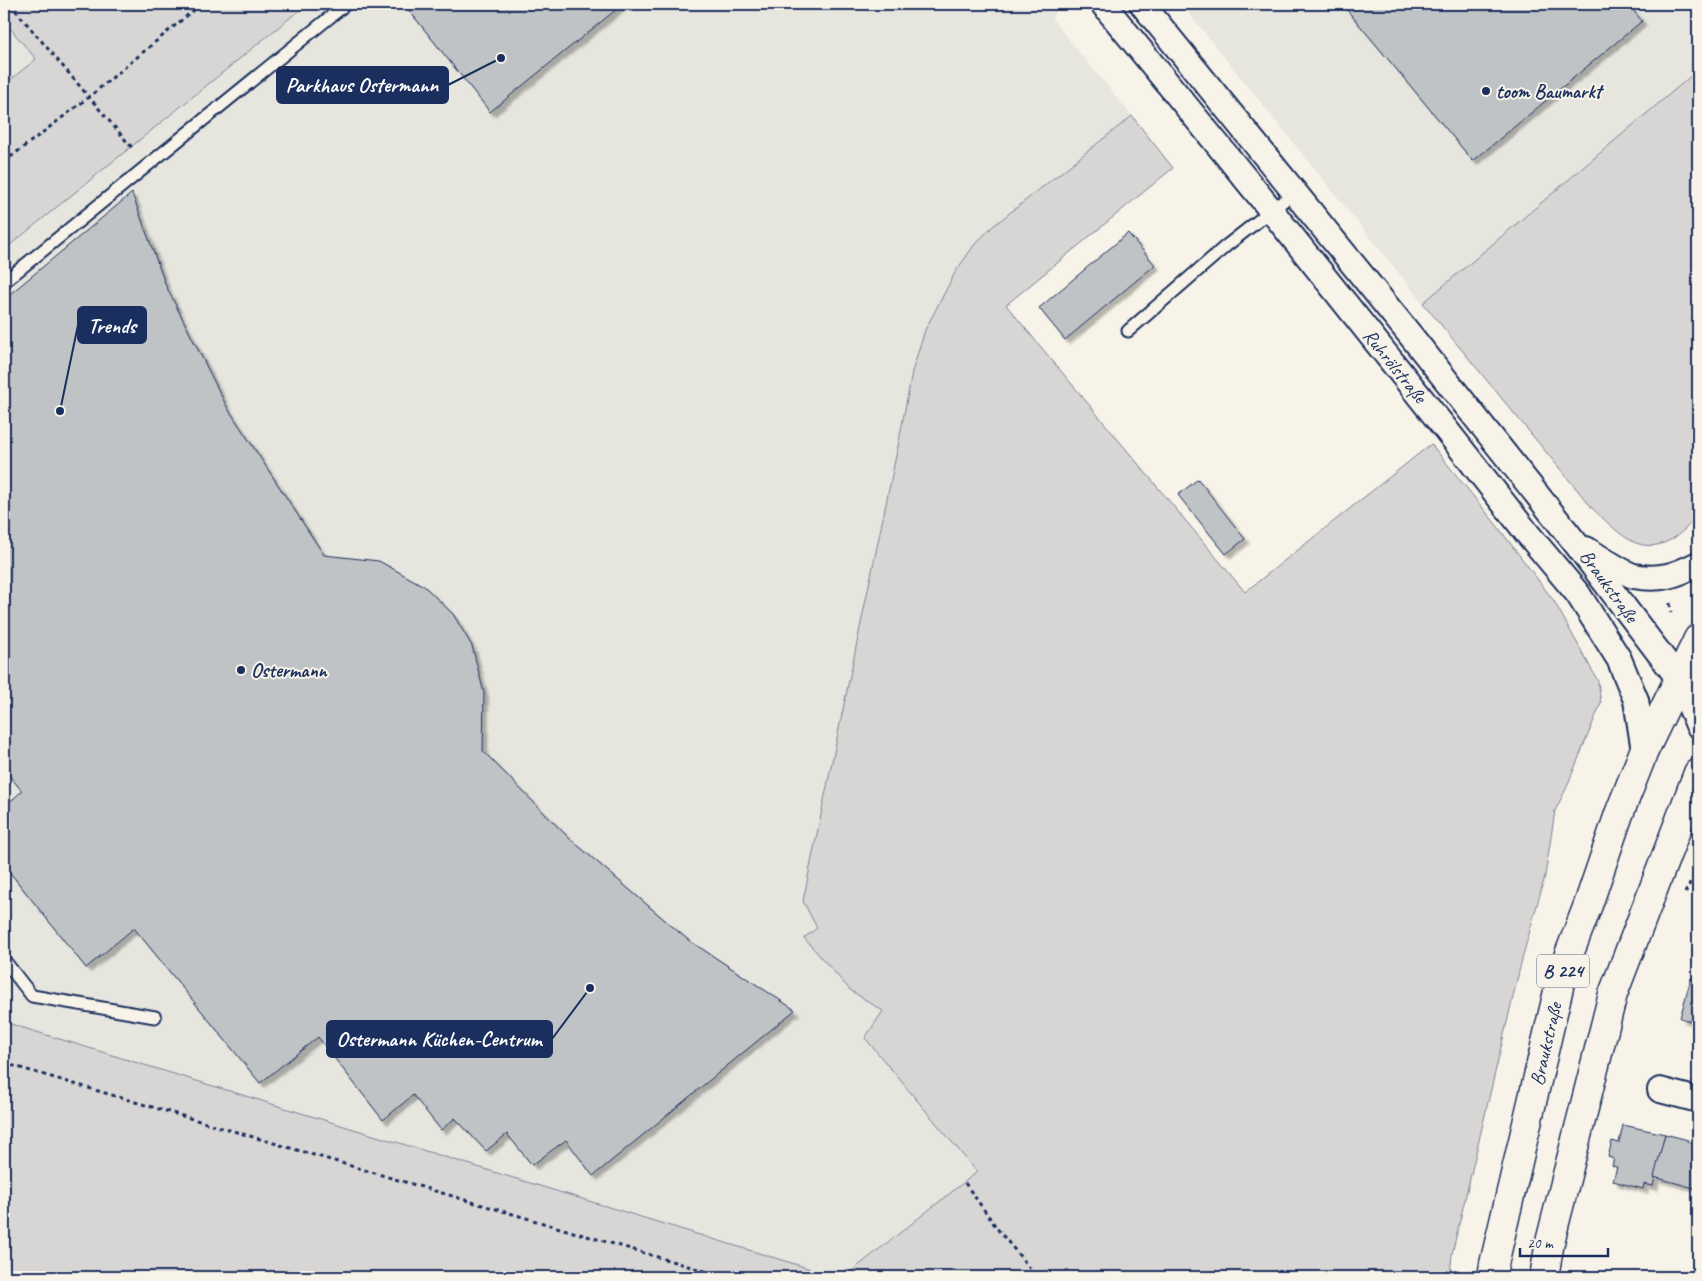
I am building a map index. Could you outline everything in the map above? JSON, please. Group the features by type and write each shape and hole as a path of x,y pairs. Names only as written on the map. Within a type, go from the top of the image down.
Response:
{"main road":[{"name":"Braukstraße","path":"1492,1277 1563,970 1588,905 1619,814 1644,751 1698,639"},
{"name":"B 224","path":"1544,1277 1550,1242 1613,994 1698,773"}],"street":[{"name":"Ruhrölstraße","path":"1103,4 1162,54 1295,192 1577,545"},
{"name":"Ruhrölstraße","path":"1142,4 1162,54 1271,210 1526,533 1578,594 1620,660 1636,700 1644,751"},
{"name":"Braukstraße","path":"1577,545 1633,576 1667,577 1698,564"},
{"name":"Braukstraße","path":"1577,545 1678,678 1698,725"},
{"path":"1660,1090 1698,1100"}],"lane":[{"path":"4,282 346,4"},
{"path":"1128,332 1226,246 1295,192"},
{"path":"4,960 32,996 155,1017"}],"path":[{"path":"10,4 147,165"},
{"path":"4,162 89,97 202,4"},
{"path":"4,1063 725,1277"},
{"path":"965,1184 999,1231 1037,1277"}],"shaded area":[{"path":"4,4 307,4 4,250 4,85 36,59 4,21"},
{"path":"307,4 1059,4 1052,19 1132,116 992,227 975,244 956,271 912,372 817,928 804,938 850,990 883,1011 865,1038 977,1172 844,1277 837,1277 4,1022 4,250"},
{"path":"1181,4 1698,4 1698,70 1423,303"},
{"path":"4,21 36,59 4,85"},
{"path":"1698,70 1698,514 1686,528 1671,539 1655,545 1646,545 1636,543 1625,537 1593,509 1423,303"},
{"path":"1132,116 1173,168 1006,305 1245,592 1431,444 1495,523 1554,601 1598,681 1601,703 1555,811 1545,876 1522,959 1452,1254 1450,1277 844,1277 977,1172 865,1038 883,1011 850,990 804,938 817,928 803,901 912,372 925,330 956,271 975,244 992,227"},
{"path":"4,1022 837,1277 4,1277"}],"building":[{"path":"404,4 623,4 490,112"},
{"name":"toom Baumarkt","path":"1342,4 1628,4 1642,21 1473,161"},
{"name":"Ostermann","path":"132,193 166,286 227,407 324,555 379,561 424,586 453,614 472,646 484,693 483,751 568,837 687,939 795,1010 593,1176 566,1140 532,1165 507,1134 486,1151 455,1118 441,1130 413,1095 383,1120 318,1037 260,1083 134,928 86,968 4,865 4,807 22,791 4,769 4,299"},
{"path":"1128,233 1155,265 1065,340 1039,308"},
{"path":"1198,479 1245,539 1226,554 1178,495"},
{"path":"1691,978 1698,980 1698,1023 1680,1018"},
{"path":"1623,1125 1665,1134 1653,1186 1644,1184 1643,1189 1613,1181 1617,1167 1612,1166 1614,1159 1608,1157 1612,1141 1619,1143"},
{"path":"1665,1134 1688,1140 1687,1142 1698,1145 1698,1189 1654,1177"}],"place":[{"name":"Parkhaus Ostermann","path":"501,58"},
{"name":"toom Baumarkt","path":"1486,91"},
{"name":"Trends","path":"60,411"},
{"name":"Ostermann","path":"241,670"},
{"name":"Ostermann Küchen-Centrum","path":"590,988"}]}
